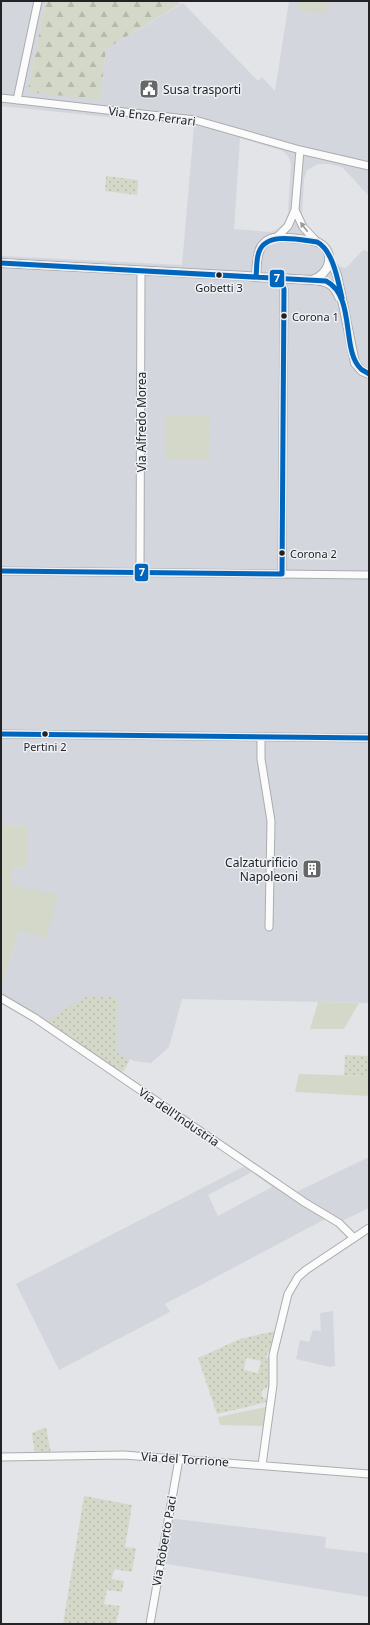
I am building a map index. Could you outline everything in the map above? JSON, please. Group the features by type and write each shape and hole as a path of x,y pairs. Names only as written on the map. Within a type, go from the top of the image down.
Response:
{"street":[{"path":"17,100 38,1"},
{"name":"Via Enzo Ferrari","path":"1,98 195,120 300,150 369,166"},
{"path":"276,238 288,226 295,210 300,150"},
{"path":"295,210 302,227 325,248 337,275 355,363 362,371 369,374"},
{"path":"256,277 258,257 261,247 267,241 276,238 317,242"},
{"path":"312,280 320,277 324,272 329,264 329,258"},
{"path":"1,263 289,278 329,282 337,292 343,304"},
{"name":"Via Alfredo Morea","path":"140,573 141,271"},
{"path":"279,278 284,289"},
{"path":"282,574 284,289 289,278"},
{"path":"1,571 369,575"},
{"path":"1,734 369,738"},
{"path":"261,736 261,759 271,821 270,927"},
{"name":"Via dell'Industria","path":"1,998 34,1018 304,1202 339,1223 354,1238"},
{"path":"262,1465 273,1385 272,1358 288,1294 298,1277 306,1270 369,1228"},
{"name":"Via del Torrione","path":"1,1457 106,1455 179,1459 369,1474"},
{"name":"Via Roberto Paci","path":"150,1624 179,1459"}],"shaded area":[{"path":"1,1 46,1 28,89 100,100 106,49 183,3 258,81 262,77 275,91 289,1 369,1 369,196 342,167 329,164 318,164 307,170 304,179 302,214 306,228 327,242 337,264 341,267 346,268 363,250 369,252 369,1003 182,999 169,1047 151,1063 134,1061 45,1022 30,1011 1,995 1,988 19,930 12,886 12,868 28,867 28,826 1,825 1,256 182,265 194,126 1,106","holes":["240,138 283,151 288,156 291,163 288,214 284,223 278,229 270,232 234,229"]},
{"path":"369,1157 369,1208 342,1221 333,1215 165,1304 170,1312 59,1370 16,1284 245,1166 288,1196","holes":["252,1172 272,1187 218,1216 208,1195"]},
{"path":"333,1311 335,1366 330,1367 296,1359 300,1340 309,1342 313,1330 321,1331 320,1313"},
{"path":"168,1518 326,1537 325,1548 369,1553 369,1597 161,1563"}],"green space":[{"path":"46,1 177,1 180,4 106,49 100,100 29,92 28,89"},
{"path":"299,1 328,1 326,14 298,10"},
{"path":"106,176 138,180 137,195 105,191"},
{"path":"166,415 210,416 209,460 165,460"},
{"path":"1,825 28,826 28,867 12,868 12,885 57,895 47,938 19,930 2,985"},
{"path":"87,996 117,997 117,1053 130,1059 124,1071 121,1072 45,1022"},
{"path":"318,1002 359,1003 344,1029 310,1029"},
{"path":"345,1055 369,1056 369,1076 344,1075"},
{"path":"299,1074 369,1076 369,1096 295,1092"},
{"path":"275,1331 266,1357 269,1358 270,1378 267,1388 262,1390 262,1397 267,1400 267,1402 217,1414 198,1358 240,1339","holes":["246,1358 261,1361 258,1373 244,1370"]},
{"path":"266,1407 263,1426 220,1425 218,1417"},
{"path":"46,1427 51,1453 35,1454 32,1433"},
{"path":"84,1496 132,1505 125,1547 136,1548 132,1572 114,1569 112,1579 124,1581 122,1592 107,1590 104,1604 120,1606 116,1624 63,1624"}],"transit line":[{"name":"7","path":"256,277 259,252 263,245 269,241 284,238 317,242 323,246 331,259 337,275 342,298"},
{"name":"7","path":"1,263 326,281 335,288 341,299 345,311 351,350 355,361 361,369 369,374"},
{"name":"7","path":"279,278 284,289 282,574"},
{"name":"7","path":"1,571 282,574"},
{"name":"7","path":"1,734 369,738"}],"place":[{"name":"Susa trasporti","path":"149,89"},
{"name":"Gobetti 3","path":"219,275"},
{"name":"Corona 1","path":"284,316"},
{"name":"Corona 2","path":"282,553"},
{"name":"Pertini 2","path":"45,734"},
{"name":"Calzaturificio Napoleoni","path":"312,869"}]}
